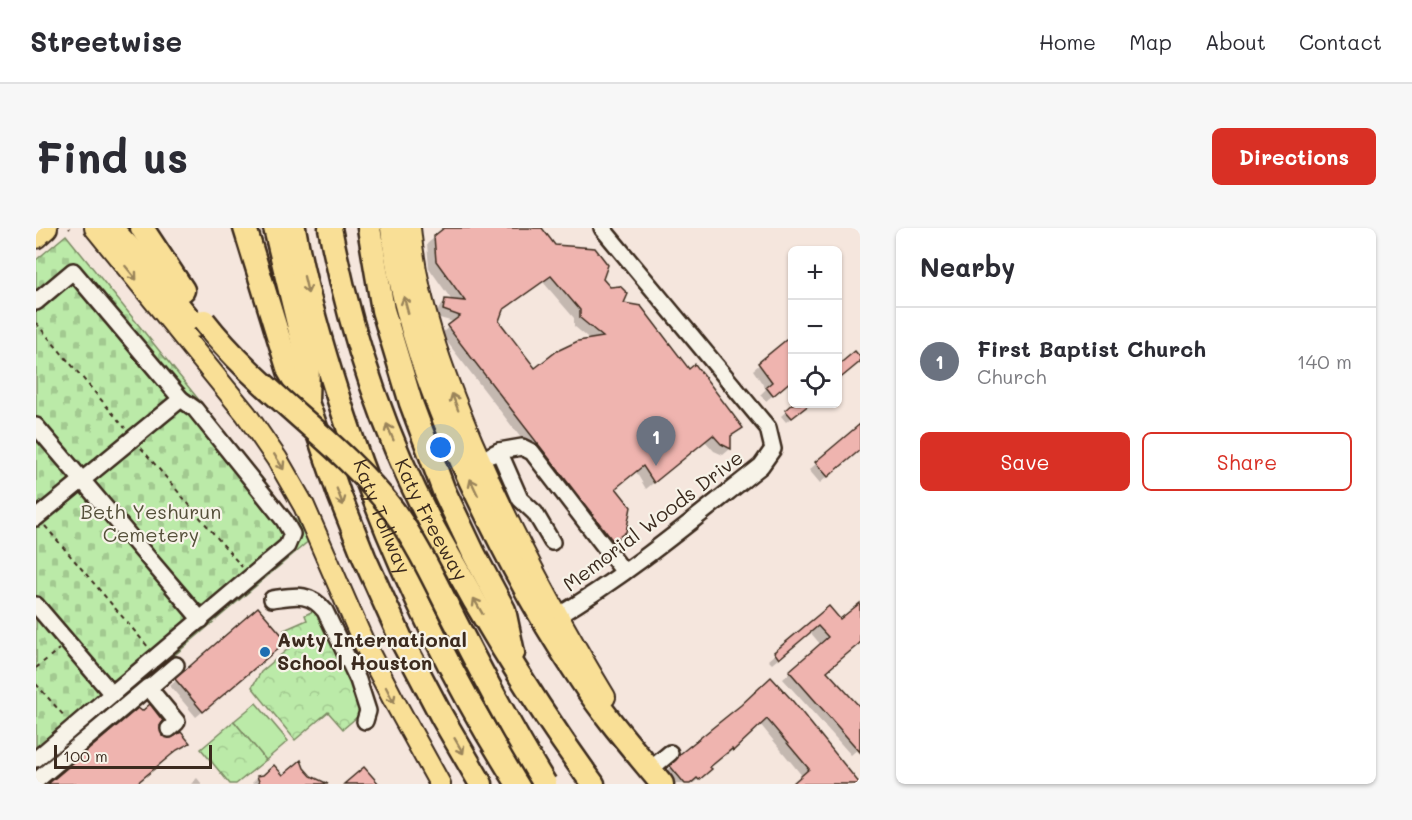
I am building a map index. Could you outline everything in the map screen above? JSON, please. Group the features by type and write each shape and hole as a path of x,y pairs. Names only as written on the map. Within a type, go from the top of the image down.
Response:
{"highway":[{"path":"111,228 199,324 244,368 340,454 392,510 417,548 513,733 545,784"},
{"path":"142,228 199,324 234,371 356,482 389,522 418,570 499,729 533,784"},
{"path":"245,228 289,371 307,402 339,494 383,601 427,688 482,784"},
{"path":"275,228 308,365 307,402"},
{"name":"Katy Tollway","path":"294,228 309,299 326,358 352,440 392,545 458,683 518,784"},
{"name":"Katy Freeway","path":"330,228 355,334 369,380 392,438 433,528 518,675 593,784"},
{"path":"369,228 389,332 411,403 444,491 504,610 518,675"},
{"path":"374,228 376,272"},
{"path":"392,228 403,294 417,346 444,424 486,513 531,599 581,681 621,736 659,779"}],"main road":[{"path":"36,238 47,228"},
{"path":"94,228 246,414 287,474 304,506 363,641 440,784"},
{"path":"410,228 415,267 429,328 452,393 480,460 527,562 556,617 619,722 659,779"}],"street":[{"name":"Memorial Woods Drive","path":"556,617 624,572 761,466 773,449 768,428 602,228"},
{"path":"36,302 73,271 181,399 195,409 284,520 292,534 288,546 36,759"},
{"path":"39,520 82,480 181,399"},
{"path":"36,426 201,620"},
{"path":"480,460 499,451 522,447 532,452 624,572"},
{"path":"499,451 520,499 535,513 552,542"},
{"path":"272,599 302,595 320,604 358,680 368,711 365,721"},
{"path":"36,605 112,694"},
{"path":"36,781 176,665"},
{"path":"149,688 177,722 170,729"},
{"path":"659,779 670,753"}],"path":[{"path":"36,323 128,433"},
{"path":"137,443 248,574"},
{"path":"39,520 154,654"},
{"path":"36,668 62,646"},
{"path":"36,684 71,724"}],"green space":[{"name":"Beth Yeshurun Cemetery","path":"66,235 311,539 36,773 36,260"},
{"path":"317,609 359,694 363,712 343,729 328,712 295,740 252,687 261,672 295,643 284,630 307,620 305,615"},
{"path":"256,703 288,741 266,760 234,721"},
{"path":"234,721 266,760 236,784 230,784 201,749"}],"building":[{"path":"444,228 542,228 555,245 595,248 608,265 603,279 610,287 620,286 628,294 624,303 641,306 689,369 695,364 743,428 731,436 731,449 721,444 713,435 654,483 643,466 616,488 631,507 626,532 613,541 447,326 460,316 443,310 445,299 465,301 436,261 434,236","holes":["551,276 580,310 580,318 603,337 578,341 557,351 535,368 499,321 503,310"]},
{"path":"788,338 788,383 773,396 766,387 772,382 758,363"},
{"path":"855,351 860,357 860,362 842,377 842,362"},
{"path":"788,407 805,408 792,418 785,410"},
{"path":"860,424 860,450 828,477 815,462"},
{"path":"860,603 860,643 827,671 860,707 860,752 789,671 828,637 818,626 779,659 774,652 829,606 840,619"},
{"path":"258,607 287,641 203,712 175,679"},
{"path":"771,677 860,784 792,784 809,769 767,719 733,751 732,749 710,767 712,769 699,780 697,778 690,784 685,784 670,766 680,754 741,705"},
{"path":"150,704 163,721 160,726 162,736 171,738 181,732 190,743 177,750 136,784 48,784 138,708 142,711"},
{"path":"301,760 311,776 328,784 260,784 257,776 263,775 274,765 283,775"},
{"path":"364,767 379,784 344,784"}],"place":[{"name":"First Baptist Church","path":"656,466"},
{"name":"Awty International School Houston","path":"265,652"}]}
